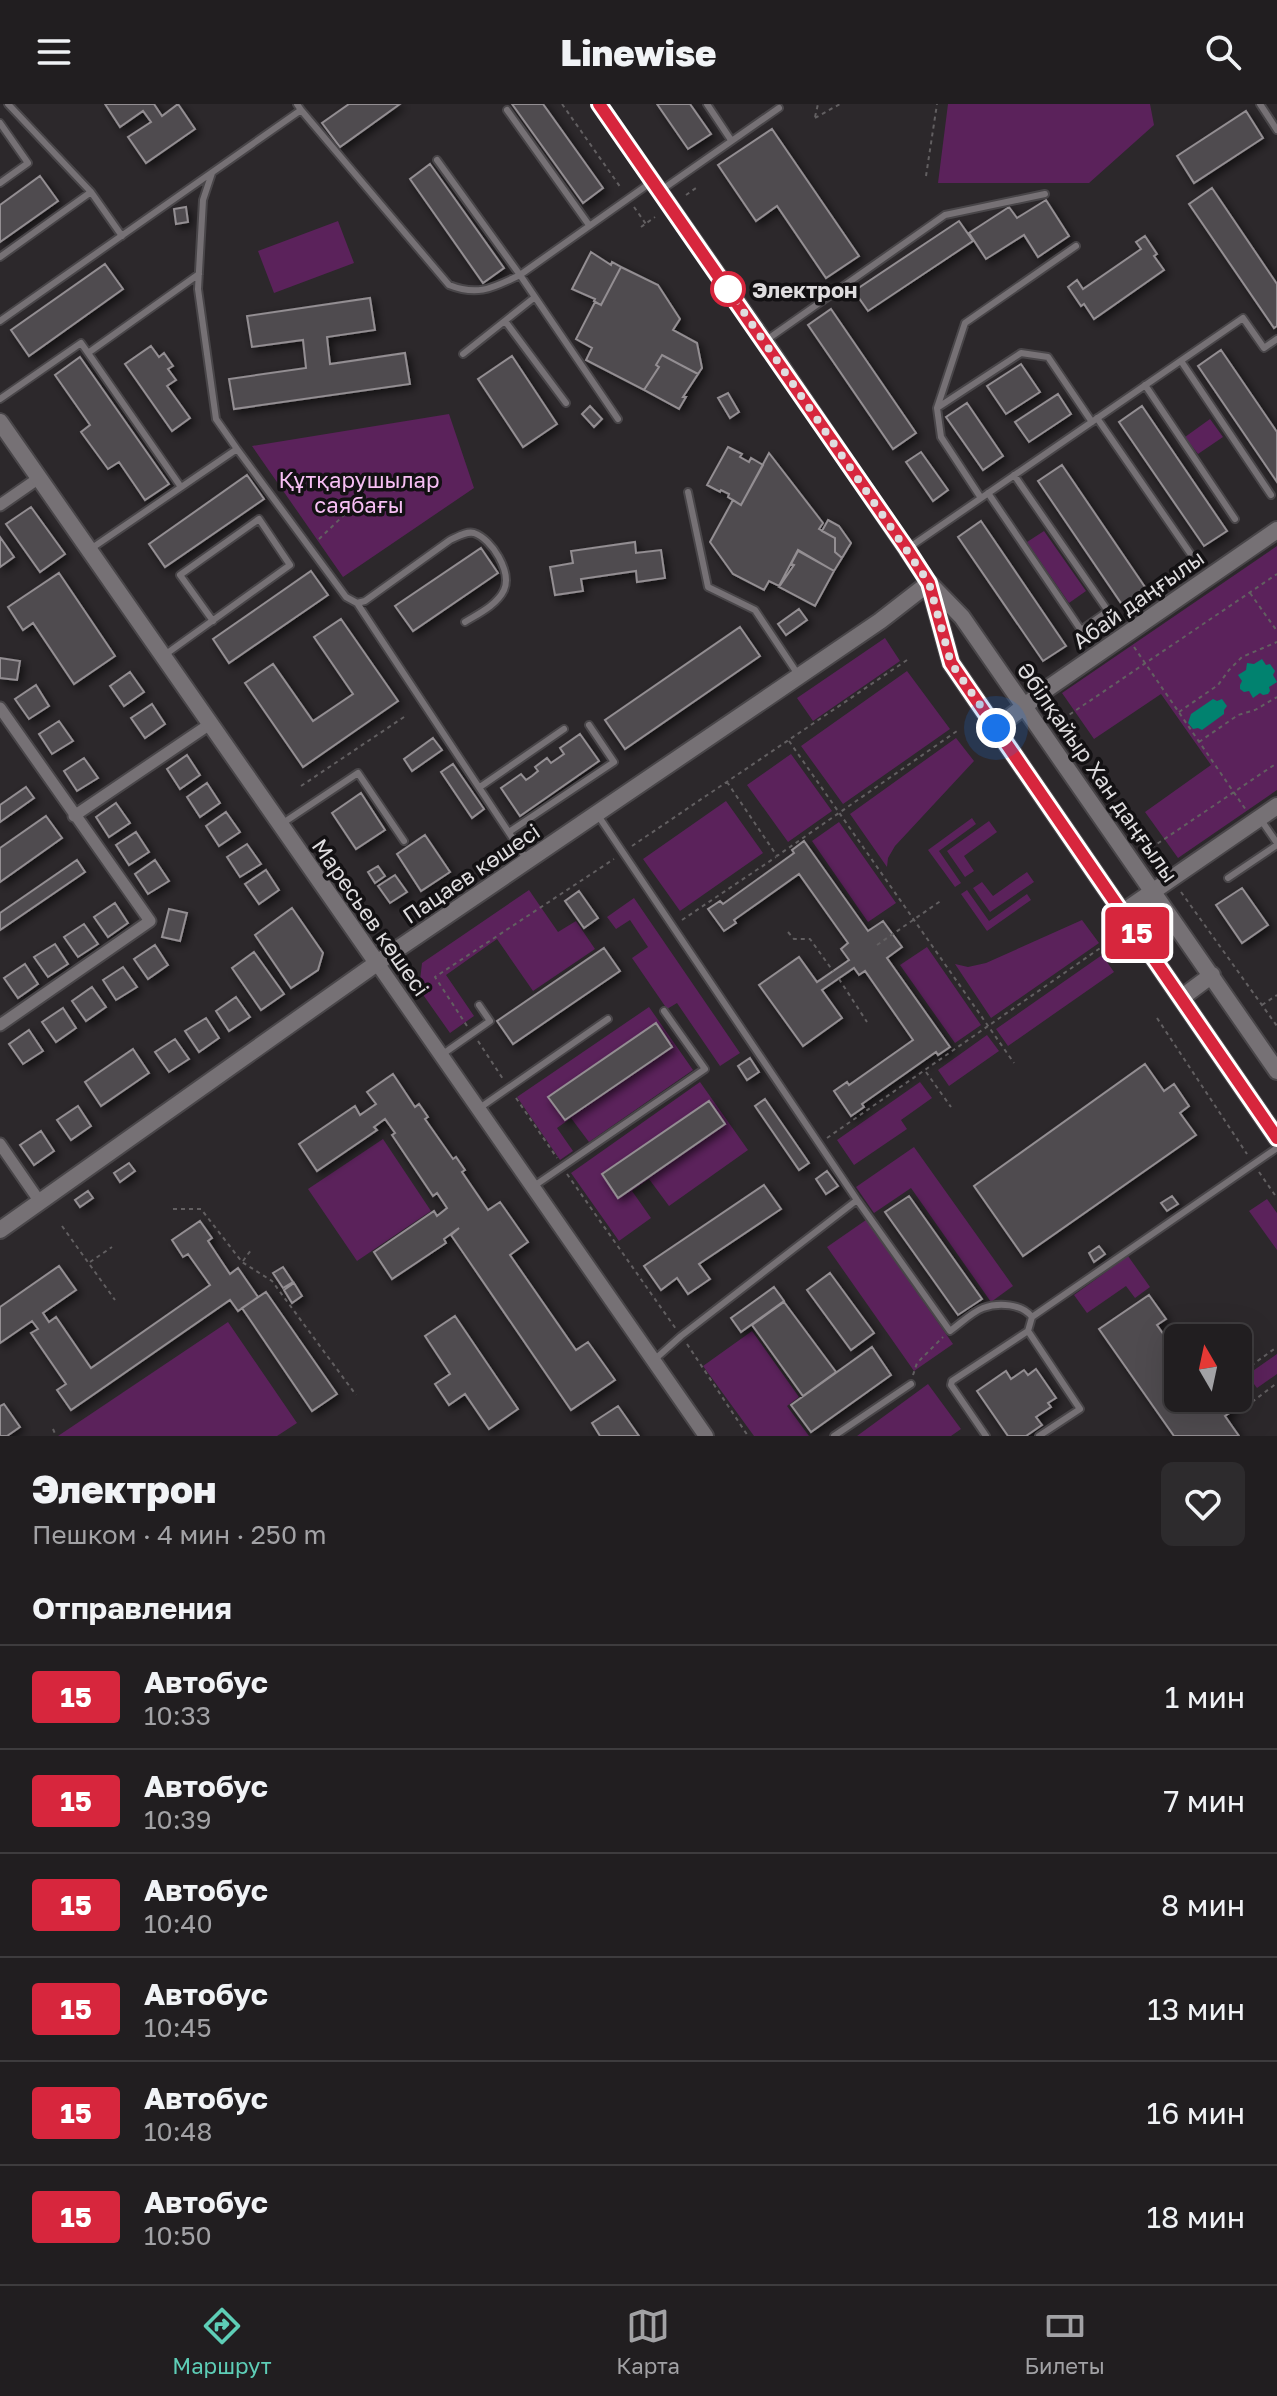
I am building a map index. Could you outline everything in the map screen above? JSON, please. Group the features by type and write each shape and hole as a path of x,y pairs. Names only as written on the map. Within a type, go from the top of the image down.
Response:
{"main road":[{"name":"Маресьев көшесі","path":"0,422 377,963"},
{"name":"Абай даңғылы","path":"996,728 1044,691 1277,530"},
{"name":"Пацаев көшесі","path":"0,1230 377,963 880,621 929,583"},
{"name":"Әбілқайыр Хан даңғылы","path":"929,583 962,617 1277,1071"},
{"name":"Әбілқайыр Хан даңғылы","path":"929,583 951,663 1277,1138"},
{"path":"1123,912 1253,815 1277,806"},
{"path":"1181,998 1212,975"}],"street":[{"name":"Әбілқайыр Хан даңғылы","path":"599,104 929,583"},
{"path":"0,505 39,478"},
{"path":"0,708 150,921 0,1025"},
{"path":"74,816 210,724"},
{"name":"Маресьев көшесі","path":"377,963 706,1436"},
{"path":"0,1144 40,1202"}],"lane":[{"path":"8,104 91,192 122,236"},
{"path":"707,104 731,140"},
{"path":"1260,104 1277,130"},
{"path":"0,320 212,173 299,107 449,285 464,291 486,290 520,275 628,199 657,186 779,108"},
{"path":"507,110 589,225"},
{"path":"0,123 28,163 0,183"},
{"path":"437,160 618,419"},
{"path":"212,173 203,200 198,289 216,419 346,597 357,603 529,862"},
{"path":"0,257 91,192"},
{"path":"765,341 945,215 1045,194"},
{"path":"981,498 941,437 937,408 965,323 1076,246"},
{"path":"88,353 199,274"},
{"path":"463,354 535,297"},
{"path":"907,549 1243,318 1264,348 1277,339"},
{"path":"505,321 566,403"},
{"path":"0,399 81,343 181,487"},
{"path":"937,408 1021,353 1048,357 1190,553"},
{"path":"1181,361 1271,495"},
{"path":"1145,385 1235,519"},
{"path":"89,550 237,449"},
{"path":"988,493 1081,630 1108,611 1014,475"},
{"path":"688,492 708,587 755,610 799,676"},
{"path":"163,656 213,621 290,565 259,519 180,575 213,621"},
{"path":"357,603 377,593 450,540 472,533 485,540 499,558 506,573 505,589 496,601 465,622"},
{"path":"509,832 614,762 589,725"},
{"path":"480,787 564,729"},
{"path":"280,825 358,773 404,841"},
{"path":"597,814 857,1200 950,1331 984,1307 1016,1305 1032,1317"},
{"path":"1228,878 1277,844 1253,815"},
{"path":"440,1056 490,1021 479,1005"},
{"path":"531,1188 705,1069 664,1011"},
{"path":"478,1110 608,1019"},
{"path":"986,1436 951,1385 952,1381 1028,1331 1032,1317 1277,1148"},
{"path":"653,1361 857,1200"},
{"path":"1028,1331 1080,1409 1039,1436"},
{"path":"834,1436 911,1384"}],"path":[{"path":"562,104 646,224"},
{"path":"818,104 815,118 840,104"},
{"path":"926,176 937,104"},
{"path":"686,195 696,188"},
{"path":"641,227 655,217"},
{"path":"315,542 343,516 350,505"},
{"path":"1063,719 1277,574"},
{"path":"1250,593 1277,631"},
{"path":"1179,713 1218,685 1242,657 1277,642"},
{"path":"1132,645 1234,793 1253,815"},
{"path":"748,1436 435,977 907,660"},
{"path":"1199,742 1238,715 1255,710 1277,697"},
{"path":"301,786 407,715"},
{"path":"674,926 957,731"},
{"path":"788,740 1014,1063"},
{"path":"1151,848 1277,763"},
{"path":"726,781 777,856"},
{"path":"1181,892 1277,1026"},
{"path":"877,945 942,900"},
{"path":"788,932 794,939 810,939 833,971"},
{"path":"819,1144 1106,944"},
{"path":"839,979 867,1022"},
{"path":"1261,1005 1277,995"},
{"path":"1157,1018 1277,1198"},
{"path":"925,1071 951,1107"},
{"path":"173,1209 201,1209 242,1262 272,1281 356,1395"},
{"path":"62,1226 115,1300"},
{"path":"88,1263 112,1247"},
{"path":"242,1262 251,1250"},
{"path":"911,1384 917,1363 950,1331"},
{"path":"1252,1365 1277,1347"},
{"path":"1252,1402 1277,1383"},
{"path":"53,1429 56,1436"}],"green space":[{"path":"948,104 1150,104 1154,125 1089,183 938,183"},
{"path":"338,221 354,263 274,293 258,251"},
{"name":"Құтқарушылар саябағы","path":"449,414 474,488 343,577 252,446"},
{"path":"1210,419 1223,437 1198,454 1185,437"},
{"path":"1044,531 1086,591 1069,603 1027,542"},
{"path":"1277,546 1277,790 1178,858 1145,812 1211,765 1161,694 1094,739 1062,693"},
{"path":"885,638 900,661 813,721 797,698"},
{"path":"907,671 950,729 843,804 801,746"},
{"path":"956,738 974,761 895,846 887,867 850,814"},
{"path":"791,754 832,811 788,842 747,785"},
{"path":"726,801 763,853 680,911 643,859"},
{"path":"972,818 976,824 939,851 961,883 955,887 928,850"},
{"path":"989,821 997,832 964,856 974,871 965,877 947,851"},
{"path":"839,822 896,903 868,922 812,841"},
{"path":"1027,872 1034,882 990,912 973,888 982,882 993,896"},
{"path":"529,890 558,932 576,921 595,949 533,991 497,939 446,975 474,1016 450,1033 419,989 422,963"},
{"path":"967,890 989,921 1027,894 1031,900 987,931 961,894"},
{"path":"634,898 740,1053 720,1066 677,1003 667,1009 632,958 648,947 630,920 616,929 607,917"},
{"path":"1082,920 1099,943 991,1018 955,964 968,967 986,963"},
{"path":"927,947 981,1025 955,1043 900,965"},
{"path":"1102,955 1114,972 1008,1046 996,1029"},
{"path":"649,1007 693,1070 589,1142 571,1118 557,1128 573,1151 560,1160 517,1097"},
{"path":"987,1035 999,1051 949,1086 938,1070"},
{"path":"700,1082 748,1150 669,1206 649,1179 632,1191 651,1218 619,1241 571,1173"},
{"path":"920,1082 932,1098 901,1120 907,1129 854,1165 837,1140"},
{"path":"383,1139 431,1211 357,1261 308,1189"},
{"path":"914,1147 1013,1286 991,1302 911,1188 874,1213 856,1187"},
{"path":"1267,1199 1277,1213 1277,1250 1249,1211"},
{"path":"866,1220 953,1344 914,1371 827,1247"},
{"path":"1128,1256 1150,1287 1135,1298 1126,1286 1087,1313 1074,1295"},
{"path":"228,1322 297,1423 277,1436 58,1436"},
{"path":"752,1331 799,1397 787,1406 809,1436 754,1436 703,1366"},
{"path":"1277,1354 1277,1374 1257,1388 1252,1382 1252,1372"},
{"path":"928,1384 961,1429 951,1436 857,1436"}],"shaded area":[{"path":"1262,659 1275,671 1273,675 1277,682 1269,687 1268,694 1260,693 1253,698 1249,691 1240,689 1242,681 1238,675 1246,670 1247,663 1254,664"},
{"path":"1213,699 1222,699 1227,706 1224,714 1202,730 1193,729 1188,723 1191,714"}],"building":[{"path":"105,104 154,104 162,116 178,104 195,129 146,163 128,137 151,122 143,111 120,127"},
{"path":"349,104 400,104 340,147 322,123"},
{"path":"512,104 543,104 603,188 583,203"},
{"path":"657,104 690,104 711,134 688,149"},
{"path":"1246,111 1263,138 1194,183 1177,156"},
{"path":"772,129 859,256 826,278 777,206 756,221 718,165"},
{"path":"430,164 504,268 483,283 410,179"},
{"path":"40,176 58,201 0,242 0,205"},
{"path":"1212,188 1277,284 1277,326 1274,328 1189,204"},
{"path":"1046,200 1069,236 1038,257 1024,235 986,259 969,233 1009,207 1017,218"},
{"path":"186,207 188,222 176,224 174,209"},
{"path":"959,221 973,241 868,311 854,291"},
{"path":"1145,236 1164,270 1094,319 1068,287 1077,280 1083,289 1141,249 1136,242"},
{"path":"591,252 611,265 612,262 621,267 601,305 572,289"},
{"path":"105,264 123,289 29,356 11,330"},
{"path":"621,267 658,285 680,319 673,330 697,343 702,368 698,374 662,355 656,365 659,367 644,390 586,360 592,348 576,339 595,302 601,305"},
{"path":"370,298 375,330 327,337 330,364 405,353 410,384 234,409 229,379 306,368 303,340 252,347 247,316"},
{"path":"831,309 916,433 893,449 808,325"},
{"path":"151,346 159,357 164,353 173,366 168,369 176,380 167,386 190,418 172,431 125,364"},
{"path":"1221,350 1277,432 1277,482 1198,366"},
{"path":"662,355 698,374 679,409 644,390 659,367 656,365"},
{"path":"512,356 557,424 523,447 478,379"},
{"path":"80,357 169,484 145,500 119,462 108,469 81,432 90,425 55,375"},
{"path":"1021,364 1040,392 1006,414 987,386"},
{"path":"728,393 739,412 730,418 718,398"},
{"path":"1058,394 1071,414 1029,442 1015,422"},
{"path":"967,403 1003,456 983,470 946,417"},
{"path":"590,406 602,419 594,427 582,414"},
{"path":"1142,406 1227,531 1204,546 1119,422"},
{"path":"728,447 742,454 740,457 749,462 751,458 763,465 741,505 728,497 729,494 707,485"},
{"path":"921,452 948,490 933,501 906,462"},
{"path":"769,453 823,523 819,529 835,538 835,552 842,558 834,571 798,550 779,586 769,581 764,590 733,574 710,542 733,500 741,505"},
{"path":"1062,465 1147,590 1123,606 1038,481"},
{"path":"247,475 264,499 165,567 149,544"},
{"path":"31,507 65,554 40,572 6,524"},
{"path":"828,520 839,526 851,543 842,558 835,552 835,538 822,531"},
{"path":"981,521 1066,646 1043,661 958,537"},
{"path":"0,537 14,557 0,567"},
{"path":"635,542 636,553 661,550 665,578 637,582 636,571 581,579 583,591 555,595 550,567 573,563 571,551"},
{"path":"481,548 498,573 413,631 395,606"},
{"path":"798,551 834,571 815,606 779,587 794,565 791,564"},
{"path":"311,571 328,595 229,663 213,639"},
{"path":"59,573 115,656 74,684 33,623 23,630 8,607"},
{"path":"799,609 807,620 786,635 778,624"},
{"path":"341,619 398,701 303,767 245,683 273,664 313,721 353,694 314,637"},
{"path":"740,627 760,656 625,749 605,720"},
{"path":"0,658 20,661 17,680 0,678"},
{"path":"130,672 144,692 124,706 110,686"},
{"path":"36,685 49,706 29,719 15,699"},
{"path":"152,704 165,724 145,738 131,718"},
{"path":"59,721 73,741 52,754 39,734"},
{"path":"580,734 599,761 520,816 501,788 521,774 526,780 532,776 538,771 535,767 547,758 551,763 564,754 560,748"},
{"path":"433,738 442,750 412,771 404,759"},
{"path":"187,755 200,775 180,789 167,769"},
{"path":"84,758 98,778 77,791 64,771"},
{"path":"453,764 484,809 472,818 441,772"},
{"path":"207,783 220,803 200,817 187,797"},
{"path":"26,787 34,798 0,822 0,805"},
{"path":"361,793 385,830 356,849 332,813"},
{"path":"116,803 130,823 109,837 96,817"},
{"path":"226,812 240,832 219,846 206,826"},
{"path":"46,816 62,838 0,882 0,848"},
{"path":"136,832 149,852 129,865 116,845"},
{"path":"425,835 450,872 421,891 397,854"},
{"path":"804,841 868,931 883,921 902,947 887,958 950,1047 938,1055 936,1052 862,1104 864,1107 851,1116 834,1091 847,1082 849,1085 913,1040 865,971 859,975 854,968 822,990 842,1018 803,1046 759,985 799,957 817,982 849,960 841,949 848,943 799,874 734,920 736,923 724,931 708,909 720,901 723,904 794,853 792,850"},
{"path":"247,844 261,864 240,877 227,857"},
{"path":"77,860 85,872 0,930 0,913"},
{"path":"155,860 169,881 148,894 135,874"},
{"path":"378,866 385,876 375,883 368,872"},
{"path":"266,870 279,890 259,904 245,884"},
{"path":"395,875 407,892 390,903 378,886"},
{"path":"1242,888 1268,925 1242,943 1216,905"},
{"path":"579,891 598,918 584,928 565,901"},
{"path":"115,903 128,923 108,937 94,917"},
{"path":"292,908 323,953 318,970 291,988 255,935"},
{"path":"169,909 187,913 180,941 162,937"},
{"path":"84,924 98,944 78,957 64,937"},
{"path":"55,944 68,964 48,977 34,957"},
{"path":"155,945 168,965 148,979 134,959"},
{"path":"604,948 620,971 513,1044 497,1021"},
{"path":"254,952 284,994 261,1010 232,968"},
{"path":"25,964 38,984 18,998 4,978"},
{"path":"123,967 137,987 116,1000 103,980"},
{"path":"92,987 106,1007 86,1021 72,1001"},
{"path":"236,997 250,1017 229,1031 216,1011"},
{"path":"63,1008 76,1028 56,1042 42,1022"},
{"path":"206,1018 219,1038 199,1052 185,1031"},
{"path":"656,1023 672,1047 565,1120 548,1097"},
{"path":"29,1030 43,1051 23,1064 9,1044"},
{"path":"175,1039 189,1059 169,1072 155,1052"},
{"path":"133,1049 149,1073 101,1106 85,1082"},
{"path":"750,1058 759,1072 747,1080 738,1066"},
{"path":"1145,1064 1164,1091 1174,1084 1189,1106 1180,1113 1196,1135 1023,1256 974,1186"},
{"path":"393,1074 415,1107 419,1104 428,1117 425,1119 453,1159 456,1157 465,1170 462,1172 488,1210 500,1202 528,1242 510,1255 576,1350 588,1342 615,1380 571,1410 451,1235 459,1228 444,1239 446,1243 392,1279 374,1252 434,1211 437,1216 447,1208 437,1193 433,1196 392,1135 395,1133 385,1119 374,1127 377,1130 317,1171 299,1144 355,1106 360,1115 376,1104 367,1092"},
{"path":"765,1099 809,1163 799,1170 755,1106"},
{"path":"709,1101 725,1124 618,1198 602,1174"},
{"path":"78,1106 91,1126 71,1140 57,1120"},
{"path":"41,1131 54,1151 34,1165 20,1145"},
{"path":"129,1163 135,1171 120,1182 114,1173"},
{"path":"827,1171 838,1186 826,1194 816,1179"},
{"path":"764,1185 781,1209 699,1264 710,1279 688,1294 677,1278 661,1290 644,1266"},
{"path":"88,1191 93,1198 80,1207 75,1200"},
{"path":"909,1196 982,1299 958,1315 885,1212"},
{"path":"1172,1196 1178,1204 1167,1211 1161,1203"},
{"path":"200,1221 212,1238 208,1241 230,1274 238,1268 258,1297 238,1311 230,1300 71,1410 57,1390 66,1384 31,1333 38,1329 32,1321 0,1343 0,1307 59,1266 76,1290 43,1313 49,1322 56,1317 91,1368 210,1285 188,1254 183,1257 172,1240"},
{"path":"1099,1246 1105,1254 1094,1262 1089,1253"},
{"path":"283,1267 293,1282 283,1288 273,1273"},
{"path":"830,1273 874,1333 851,1350 807,1290"},
{"path":"294,1283 302,1296 292,1303 284,1290"},
{"path":"774,1287 784,1301 741,1332 731,1318"},
{"path":"266,1292 337,1394 312,1411 242,1308"},
{"path":"1149,1295 1166,1319 1157,1325 1164,1335 1164,1412 1231,1412 1225,1416 1239,1436 1174,1436 1099,1329"},
{"path":"784,1302 836,1372 803,1396 752,1325"},
{"path":"455,1316 518,1409 489,1429 465,1394 449,1405 435,1384 450,1374 425,1336"},
{"path":"872,1347 891,1375 811,1432 791,1405"},
{"path":"1036,1369 1056,1398 1048,1403 1051,1407 1036,1417 1042,1425 1026,1436 1008,1436 977,1391 1006,1371 1011,1379 1024,1370 1028,1375"},
{"path":"4,1404 20,1427 7,1436 0,1436 0,1406"},
{"path":"618,1406 639,1436 600,1436 592,1423"}],"bus line":[{"name":"15","path":"599,104 907,549 929,583 951,663 1277,1138"}],"place":[{"name":"Электрон","path":"728,289"}],"route":[{"path":"728,289 929,583 951,663 996,728"}]}
